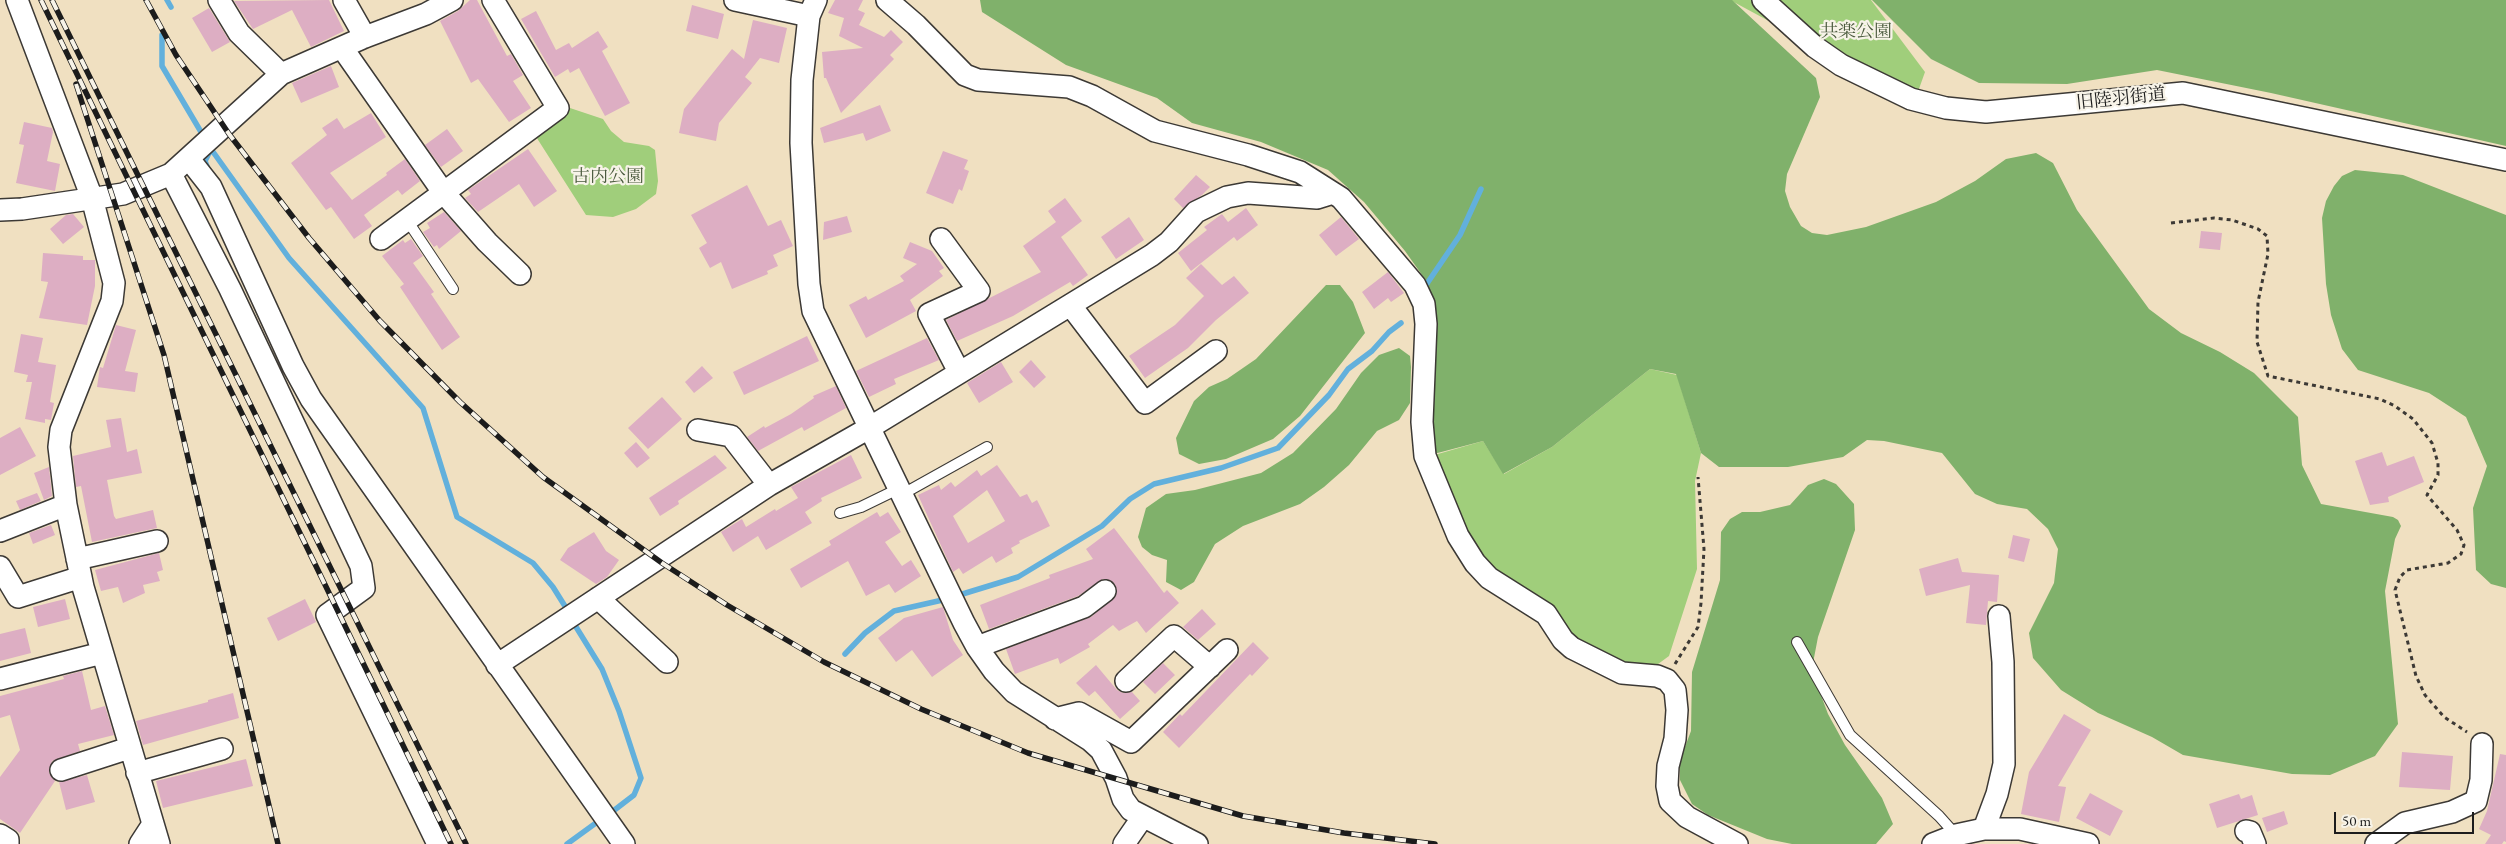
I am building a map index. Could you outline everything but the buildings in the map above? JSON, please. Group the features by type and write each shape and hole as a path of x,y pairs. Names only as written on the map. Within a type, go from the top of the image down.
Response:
{"street":[{"path":"17,0 92,198 114,283 112,301 62,430 59,447 66,505 79,568 129,748 159,844"},
{"path":"219,0 239,33 281,74"},
{"path":"344,0 365,37"},
{"path":"0,210 22,209 123,194 171,174 281,74 343,49 365,37 426,14 452,0"},
{"path":"381,239 558,108 493,0"},
{"path":"735,0 813,8 802,80 801,143 809,284 813,311 977,646 994,671 1014,692 1090,740 1101,750 1116,778 1123,800 1131,810 1142,818 1197,844"},
{"path":"887,0 916,25 964,75 978,80 1069,87 1092,96 1156,132 1248,155 1300,172 1341,198 1394,258 1415,285 1424,304 1426,324 1422,422 1426,456 1458,536 1475,563 1489,578 1546,614 1563,640 1572,648 1622,673 1657,676 1667,680 1675,690 1677,710 1675,739 1668,766 1667,786 1670,801 1687,818 1737,844"},
{"name":"旧陸羽街道","path":"1763,0 1819,50 1841,65 1911,99 1946,108 1986,112 2183,93 2506,160"},
{"path":"343,49 442,192 487,242 520,274"},
{"path":"189,159 211,187 293,366 311,400 624,844"},
{"path":"171,174 230,289 361,566 364,588 328,615 438,844"},
{"path":"497,665 769,485 869,428 1152,255 1170,242 1196,212 1209,205 1248,193 1317,198 1333,193"},
{"path":"942,238 979,291 929,314 958,372"},
{"path":"1071,306 1145,403 1216,351"},
{"path":"698,430 732,436 769,485"},
{"path":"0,531 66,505"},
{"path":"0,567 18,597 79,568 157,541"},
{"path":"977,646 1084,607 1105,591"},
{"path":"598,598 667,662"},
{"path":"1984,829 1997,794 2004,764 2003,662 1999,616"},
{"path":"1126,681 1174,636 1210,667"},
{"path":"1055,719 1080,714 1132,742 1227,650"},
{"path":"0,680 102,653"},
{"path":"2376,844 2405,823 2452,812 2476,801 2482,780 2482,744"},
{"path":"61,770 129,748"},
{"path":"137,772 222,749"},
{"path":"1124,844 1142,818"},
{"path":"140,844 153,824"},
{"path":"1933,844 1956,835 1984,829 2020,829 2088,844"},
{"path":"0,835 8,840 8,844"}],"lane":[{"path":"407,220 453,289"},
{"path":"840,513 900,492 987,447"},
{"path":"1797,642 1850,735 1939,816 1956,835"}],"path":[{"path":"2171,223 2214,218 2232,220 2258,229 2267,236 2268,254 2258,302 2257,342 2268,376 2380,399 2396,406 2413,419 2432,443 2438,463 2438,475 2427,495 2457,530 2464,545 2461,554 2448,563 2407,570 2400,577 2395,590 2416,676 2425,694 2444,717 2471,734 2482,744"},
{"path":"1667,680 1698,627 1704,549 1698,476"}],"green space":[{"path":"980,0 1732,0 1816,78 1820,97 1787,174 1785,191 1790,207 1801,226 1812,233 1827,235 1866,227 1936,202 1975,181 2006,159 2036,153 2053,163 2077,210 2149,309 2181,333 2220,352 2254,373 2298,417 2302,465 2321,504 2393,517 2398,520 2401,526 2395,539 2385,591 2398,724 2375,756 2330,775 2292,774 2183,755 2152,737 2098,713 2061,690 2033,658 2029,633 2054,583 2058,549 2048,529 2027,509 1997,504 1975,494 1942,453 1884,441 1867,440 1843,457 1788,467 1719,467 1701,453 1676,374 1650,369 1552,447 1503,474 1483,441 1430,455 1435,310 1427,282 1405,251 1364,202 1328,170 1261,142 1192,123 1157,98 1066,65 982,12"},
{"name":"共楽公園","path":"1730,0 1871,0 1925,72 1915,100"},
{"path":"1872,0 2506,0 2506,146 2271,93 2157,70 2067,84 1979,83 1931,59"},
{"name":"古内公園","path":"570,108 603,119 611,131 624,142 649,146 655,150 658,181 656,194 636,209 613,217 586,215 533,132 563,110"},
{"path":"2355,170 2403,175 2506,215 2506,588 2491,584 2476,570 2473,508 2487,466 2466,417 2429,393 2358,370 2342,349 2331,315 2326,284 2322,218 2326,201 2334,186 2342,176"},
{"path":"1326,285 1340,285 1353,302 1365,333 1300,416 1273,439 1226,459 1199,464 1179,454 1176,438 1194,401 1209,387 1227,379 1256,359"},
{"path":"1399,348 1410,356 1411,367 1410,403 1399,420 1377,431 1349,465 1324,487 1300,504 1243,526 1215,544 1194,582 1181,590 1166,582 1167,560 1152,555 1142,547 1138,537 1146,508 1166,494 1195,490 1261,473 1293,453 1336,409 1361,373 1379,355"},
{"path":"1650,369 1677,375 1701,453 1695,481 1697,569 1669,656 1654,667 1618,662 1571,638 1475,551 1431,456 1483,441 1504,474 1552,447"},
{"path":"1824,479 1836,484 1854,504 1855,530 1818,637 1813,663 1819,690 1828,714 1845,745 1882,798 1893,824 1876,844 1792,844 1767,839 1708,815 1692,804 1680,780 1680,760 1691,731 1692,672 1720,580 1721,532 1730,519 1742,512 1760,512 1790,505 1808,485"}],"waterway":[{"path":"167,0 171,7"},
{"path":"162,35 162,66 204,137"},
{"path":"208,169 205,161 211,149 289,258 423,408 457,517 533,563 553,587 568,611"},
{"path":"1426,285 1460,235 1481,189"},
{"path":"956,596 1018,577 1102,526 1130,499 1154,484 1221,468 1278,448 1329,395 1348,369 1372,351 1389,332 1401,323"},
{"path":"845,654 865,633 894,611 947,599"},
{"path":"573,622 602,669 619,711 641,778 634,795 608,815"},
{"path":"567,844 600,820"}],"railway":[{"path":"41,0 451,844"},
{"path":"52,0 466,844"},
{"path":"146,0 176,55 229,134 309,238 380,321 460,402 543,477 662,563 727,605 824,662 921,709 1028,753 1243,816 1344,833 1435,844"},
{"path":"76,84 164,355 278,844"}]}
